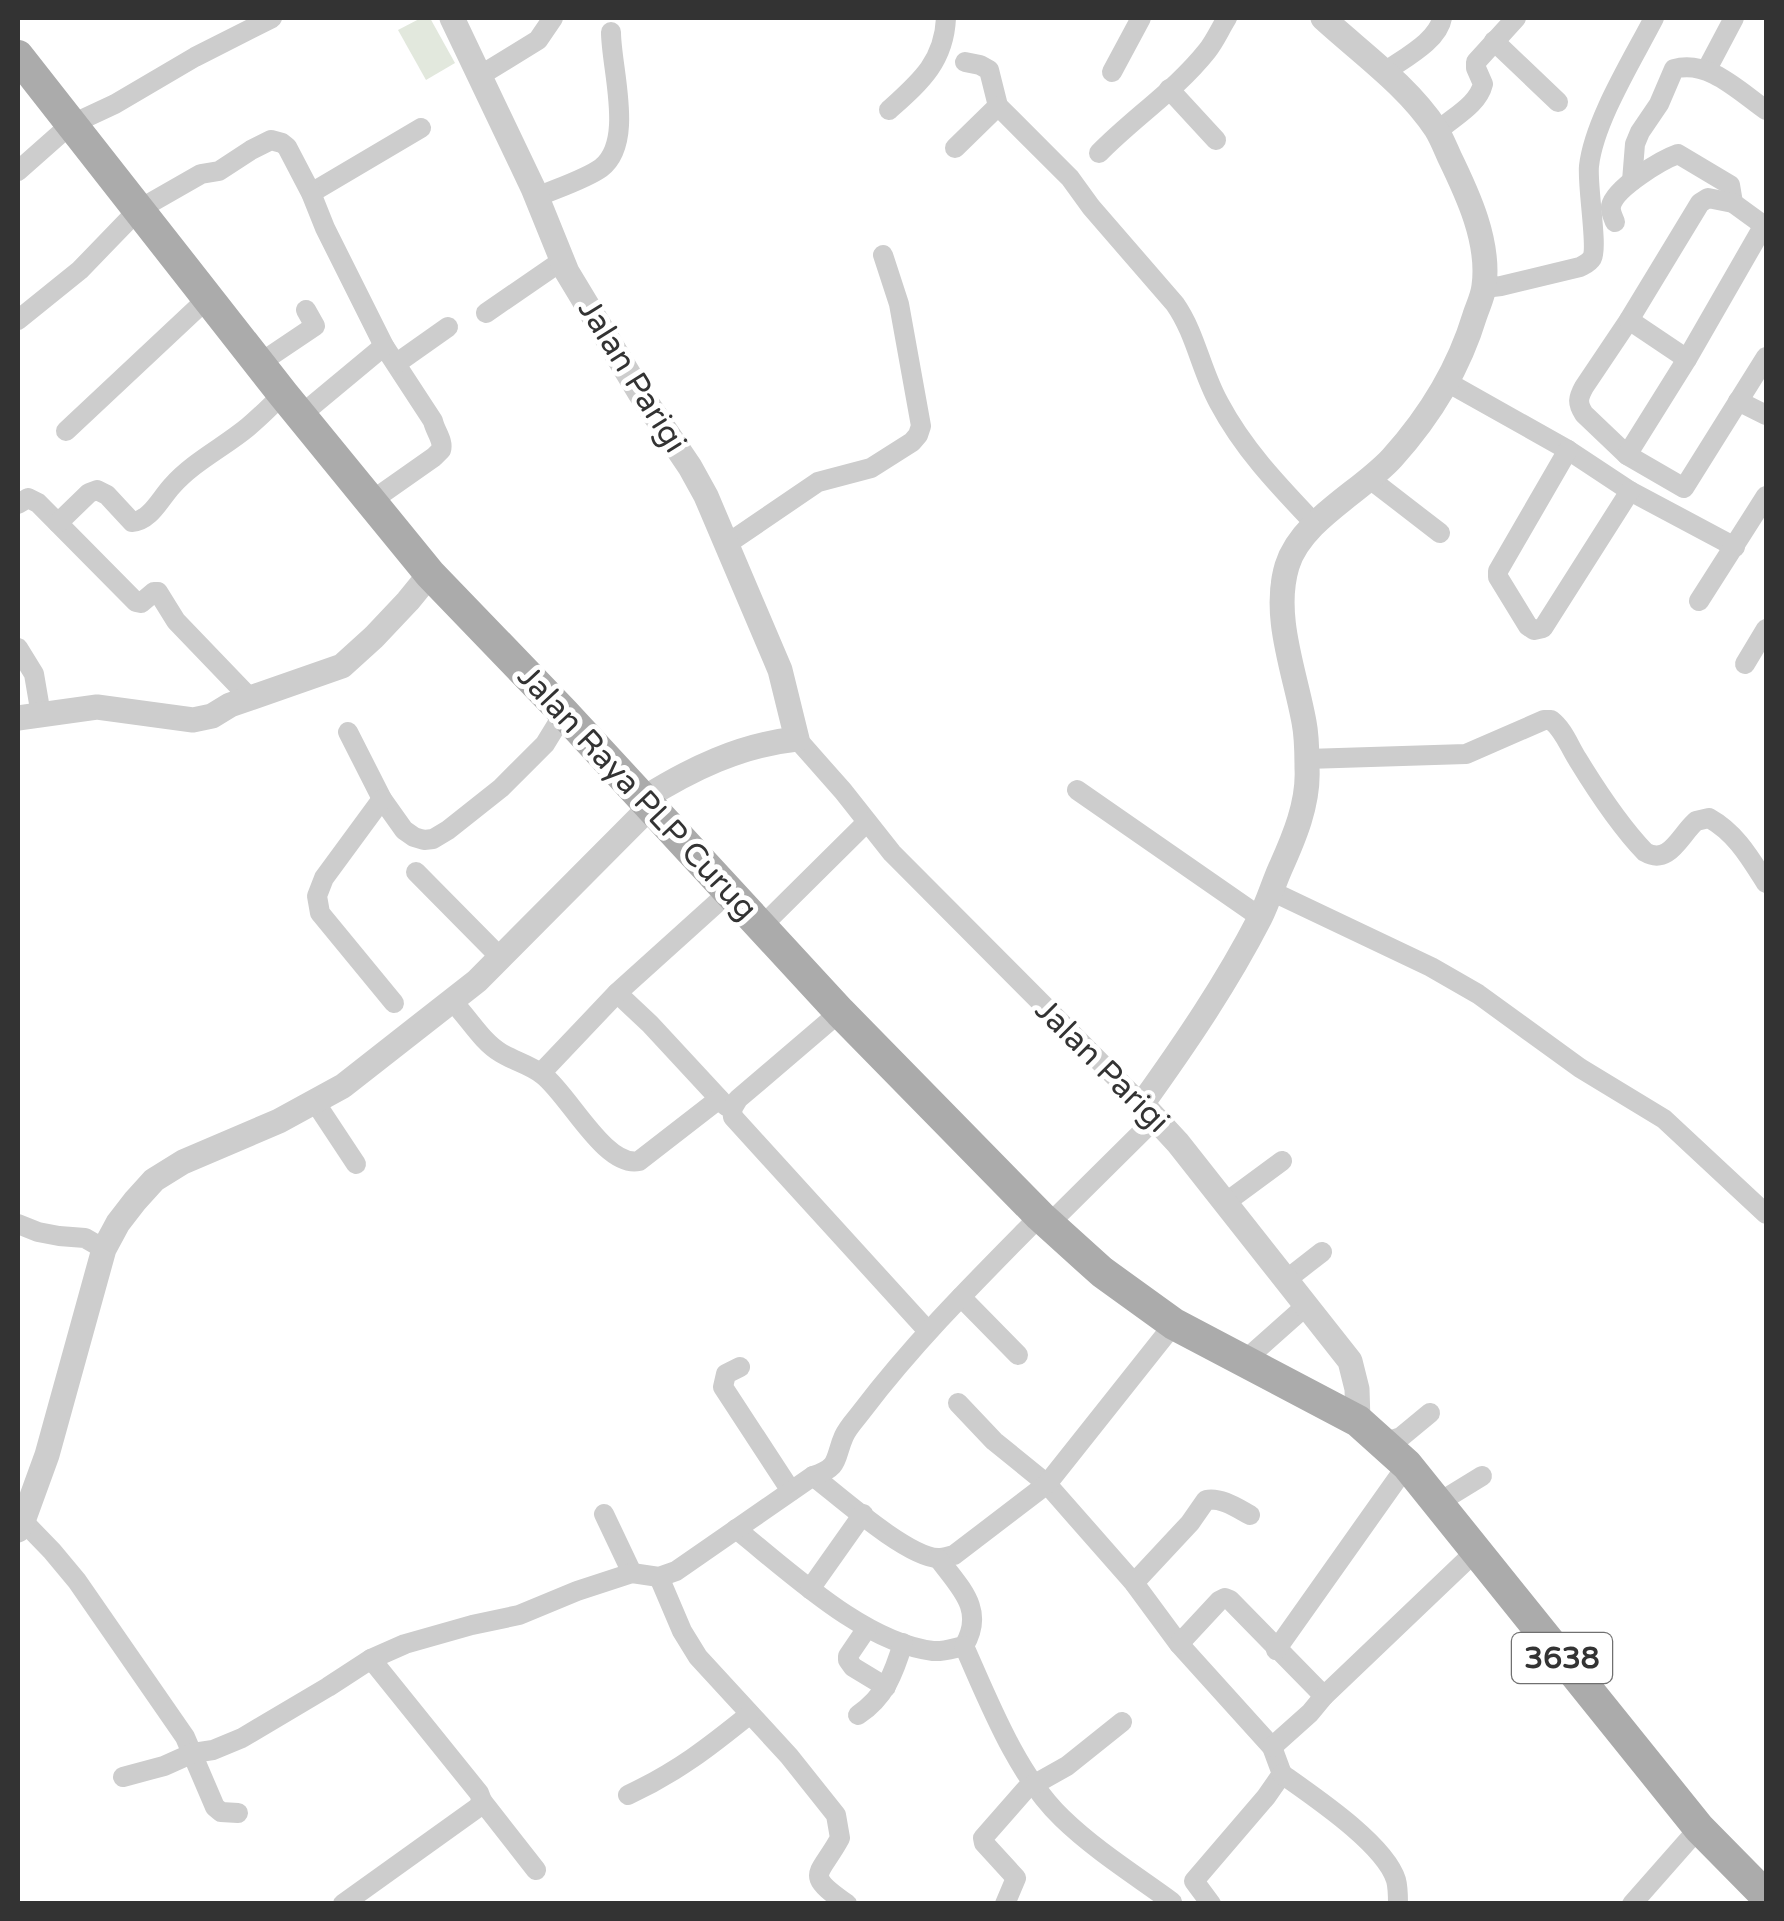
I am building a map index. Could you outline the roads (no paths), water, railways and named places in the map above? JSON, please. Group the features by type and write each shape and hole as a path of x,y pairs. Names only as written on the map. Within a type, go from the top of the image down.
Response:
{"main road":[{"name":"Jalan Raya PLP Curug","path":"18,56 430,574 840,1012 1044,1220 1102,1272 1174,1324 1358,1421"},
{"name":"3638","path":"1358,1421 1395,1454 1438,1503 1700,1828 1766,1896"}],"street":[{"path":"18,171 70,124 116,104 195,57 272,18"},
{"name":"Jalan Parigi","path":"452,18 586,306 706,496 780,670 797,739 892,853 1149,1111 1225,1203 1350,1361 1357,1389 1358,1421"},
{"path":"482,76 538,40 553,18"},
{"path":"889,110 930,70 944,45 946,18"},
{"path":"1112,72 1140,18"},
{"path":"1098,153 1209,49 1227,18"},
{"path":"123,1777 242,1738 371,1659 433,1635 519,1615 632,1573 659,1577 676,1571 833,1466 844,1435 927,1330 1044,1220 1149,1111 1260,916 1302,811 1308,773 1305,728 1282,600 1288,562 1315,524 1392,458 1447,382 1471,330 1484,288 1481,237 1438,131 1385,72 1322,18"},
{"path":"1385,72 1435,34 1442,18"},
{"path":"1438,131 1480,93 1483,84 1476,62 1516,18"},
{"path":"1484,288 1590,262 1594,244 1589,164 1595,134 1654,18"},
{"path":"1706,69 1734,18"},
{"path":"537,197 596,171 613,155 619,118 612,32"},
{"path":"1494,41 1558,102"},
{"path":"965,62 989,70 998,106 1070,178 1175,304 1217,401 1245,447 1315,524"},
{"path":"1632,181 1635,144 1674,69 1706,69 1766,110"},
{"path":"1169,89 1216,140"},
{"path":"955,148 998,106"},
{"path":"312,193 421,128"},
{"path":"1640,132 1730,185 1734,203"},
{"path":"18,320 80,270 138,210 201,174 219,171 271,140 282,142 312,193 325,228 390,354 433,421 442,446 434,457 370,502"},
{"path":"1614,222 1612,203 1632,181 1678,154"},
{"path":"1627,456 1765,226 1734,203 1708,198 1700,203 1584,387 1578,405 1627,456 1684,488 1766,357"},
{"path":"727,544 818,482 871,468 918,435 921,426 899,304 883,255"},
{"path":"486,313 563,260"},
{"path":"66,431 209,297"},
{"path":"260,363 315,326 306,310"},
{"path":"1628,320 1686,359"},
{"path":"58,523 96,490 108,494 132,522 138,522 172,485 248,427 448,326"},
{"path":"1447,382 1568,450 1630,492 1735,546"},
{"path":"1738,401 1766,415"},
{"path":"1568,450 1498,571 1528,626 1534,630 1543,628 1630,492"},
{"path":"1370,479 1440,532"},
{"path":"1699,602 1766,496"},
{"path":"18,504 26,498 33,499 136,602 158,592 176,621 250,698"},
{"path":"18,648 34,674 29,716 96,707 193,720 342,666 397,613 430,574"},
{"path":"1745,664 1766,630"},
{"path":"348,732 382,799 404,830 424,840 433,838 501,788 545,744 564,713"},
{"path":"1307,758 1466,754 1551,720 1645,852 1660,857 1666,854 1692,824 1710,818 1744,847 1766,882"},
{"path":"238,1814 221,1812 215,1807 185,1737 77,1581 52,1551 20,1526 47,1454 104,1249 126,1212 154,1180 183,1162 279,1121 343,1086 478,981 646,803 679,776 775,741 797,739"},
{"path":"1077,790 1260,916"},
{"path":"382,799 324,878 316,898 320,913 394,1003"},
{"path":"761,927 867,822"},
{"path":"416,872 501,958"},
{"path":"1271,891 1431,967 1478,994 1580,1068 1664,1119 1766,1214"},
{"path":"541,1073 617,993 729,892"},
{"path":"617,993 725,1105 927,1330"},
{"path":"452,1001 487,1042 541,1073 605,1148 627,1162 640,1161 738,1099 840,1012"},
{"path":"315,1102 356,1164"},
{"path":"1225,1203 1282,1161"},
{"path":"18,1224 38,1232 84,1238 104,1249"},
{"path":"1286,1280 1322,1252"},
{"path":"961,1297 1018,1356"},
{"path":"1244,1360 1306,1305"},
{"path":"813,1476 899,1542 938,1558 954,1555 1046,1484 1174,1324"},
{"path":"740,1367 726,1374 723,1386 791,1491"},
{"path":"958,1403 994,1441 1046,1484 1134,1583 1179,1644 1272,1747 1282,1774 1336,1812 1390,1867 1397,1881 1396,1902"},
{"path":"1276,1650 1395,1454 1401,1437 1430,1412"},
{"path":"1438,1503 1482,1476"},
{"path":"1134,1583 1206,1500 1217,1499 1250,1514"},
{"path":"604,1514 632,1573"},
{"path":"810,1588 863,1514"},
{"path":"736,1529 866,1628 931,1651 964,1646 974,1618 970,1601 938,1558"},
{"path":"1272,1747 1476,1550"},
{"path":"659,1577 698,1657 789,1756 836,1815 840,1838 824,1862 819,1878 820,1884 847,1904"},
{"path":"1179,1644 1225,1598 1324,1696"},
{"path":"866,1628 848,1660 886,1688"},
{"path":"858,1715 886,1688 903,1643"},
{"path":"964,1646 1013,1749 1060,1817 1171,1903 1194,1881 1282,1774"},
{"path":"371,1659 480,1793 482,1801 536,1870"},
{"path":"628,1794 692,1760 750,1714"},
{"path":"1005,1904 1016,1878 984,1844 984,1838 1026,1789 1067,1766 1122,1722"},
{"path":"343,1904 482,1801"},
{"path":"1632,1904 1700,1828"},
{"path":"1194,1881 1210,1904"}]}
